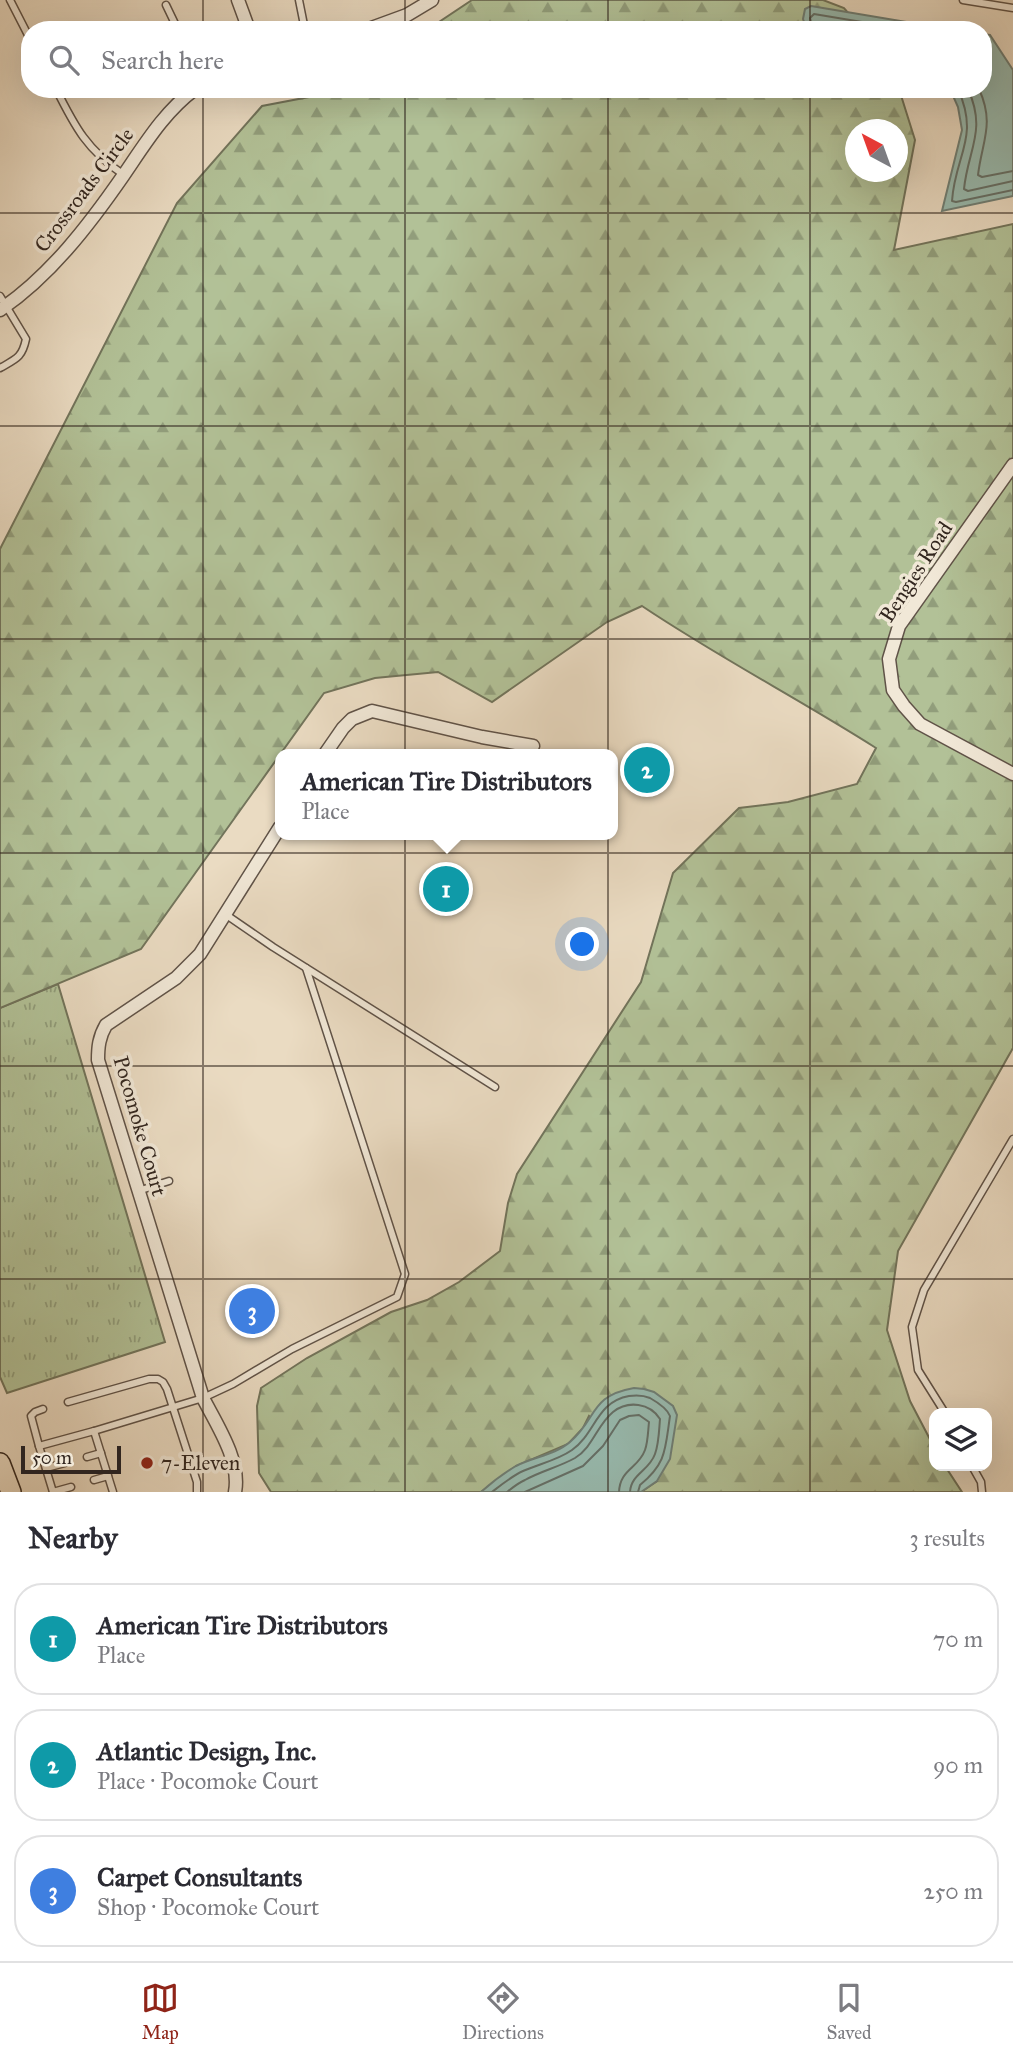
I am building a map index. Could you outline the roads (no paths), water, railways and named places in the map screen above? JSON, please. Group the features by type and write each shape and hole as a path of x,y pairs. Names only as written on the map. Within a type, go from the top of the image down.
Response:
{"main road":[{"path":"0,1462 11,1492"}],"street":[{"path":"238,0 246,21"},
{"path":"391,21 432,0"},
{"name":"Crossroads Circle","path":"2,304 36,280 72,244 161,121 184,98"},
{"name":"Bengies Road","path":"1013,465 899,626 889,659 893,690 920,724 1013,774"},
{"path":"328,749 352,719 372,711 533,746"},
{"name":"Pocomoke Court","path":"235,1492 230,1450 203,1398 99,1060 100,1036 106,1025 176,978 201,954 275,835"}],"lane":[{"path":"10,0 21,21"},
{"path":"299,0 303,21"},
{"path":"963,0 1013,8"},
{"path":"166,5 174,21"},
{"path":"61,98 78,132 106,163 124,175"},
{"path":"0,368 20,357 26,339 2,304"},
{"path":"225,914 495,1087"},
{"path":"39,1446 203,1398 233,1384 292,1349 397,1297 405,1274 306,968"},
{"path":"942,1408 918,1370 912,1327 924,1290 1013,1139"},
{"path":"138,1191 169,1181"},
{"path":"68,1402 149,1379 163,1382 197,1482 197,1492"},
{"path":"43,1409 31,1416 53,1492 71,1486"},
{"path":"94,1431 113,1492"},
{"path":"87,1457 101,1453"},
{"path":"46,1468 65,1463"},
{"path":"975,1471 981,1482 982,1492"},
{"path":"94,1480 108,1476"}],"water":[{"path":"811,6 900,21 804,21 805,9"},
{"path":"992,38 1013,70 1013,196 942,211 962,130 954,98 992,98"},
{"path":"634,1388 654,1392 673,1406 677,1415 670,1459 657,1481 641,1492 481,1492 516,1466 551,1453 570,1442 601,1402 609,1396"}],"place":[{"name":"Atlantic Design, Inc.","path":"647,770"},
{"name":"American Tire Distributors","path":"446,889"},
{"name":"Carpet Consultants","path":"252,1311"},
{"name":"7-Eleven","path":"147,1463"}]}
